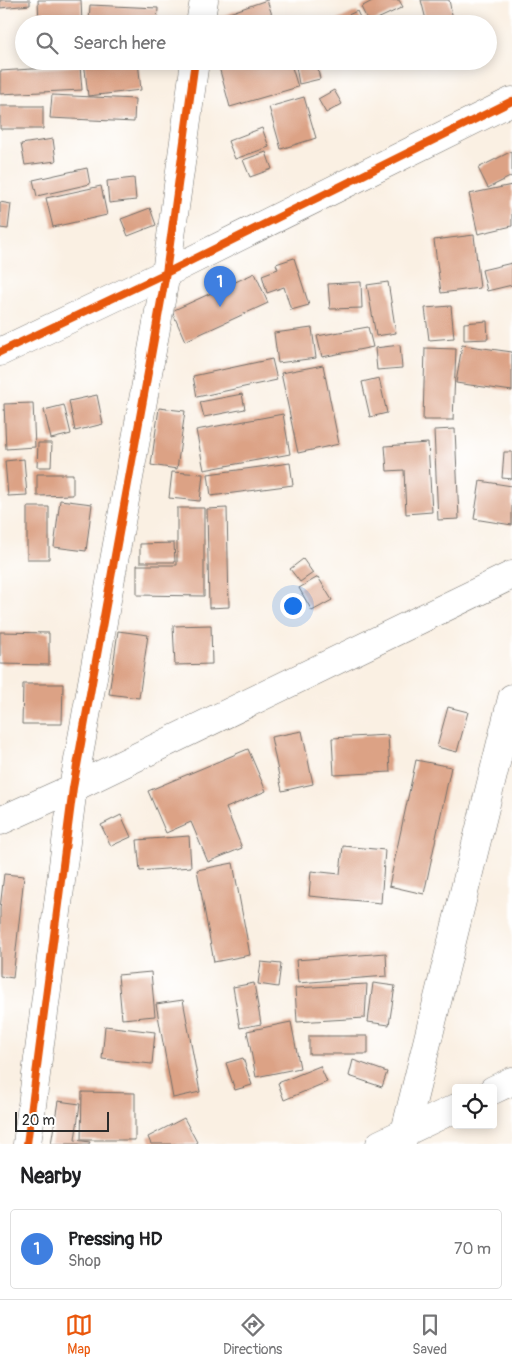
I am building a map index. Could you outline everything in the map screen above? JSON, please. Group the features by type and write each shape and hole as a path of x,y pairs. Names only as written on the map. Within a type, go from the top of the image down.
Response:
{"street":[{"path":"202,15 204,0"},
{"path":"27,1144 73,788 166,273 194,70"},
{"path":"0,352 166,273 512,101"},
{"path":"0,821 73,788 512,575"},
{"path":"403,1138 512,698"},
{"path":"497,1088 512,1081"},
{"path":"380,1144 403,1138 452,1110"}],"building":[{"path":"0,0 30,0 30,5 0,8"},
{"path":"38,0 81,0 82,15 39,15"},
{"path":"267,0 272,15 224,15"},
{"path":"374,0 399,0 403,7 386,15 365,15 361,7"},
{"path":"421,0 449,0 452,15 425,15"},
{"path":"90,5 158,8 158,15 89,15"},
{"path":"357,11 359,15 348,15"},
{"path":"80,70 82,90 0,94 0,71"},
{"path":"85,70 139,70 141,90 88,96"},
{"path":"220,70 293,70 298,87 230,107"},
{"path":"297,70 318,70 320,79 299,84"},
{"path":"334,90 342,104 326,113 318,99"},
{"path":"52,95 135,99 134,122 50,118"},
{"path":"304,97 316,138 281,149 269,107"},
{"path":"0,106 43,106 43,129 0,129"},
{"path":"262,128 269,147 235,159 228,141"},
{"path":"53,139 56,161 25,165 21,144"},
{"path":"512,151 512,176 488,188 478,168"},
{"path":"266,152 272,169 250,177 243,160"},
{"path":"87,168 90,184 37,196 33,180"},
{"path":"134,178 136,200 109,203 107,181"},
{"path":"512,185 512,226 478,234 469,194"},
{"path":"101,186 107,215 53,227 46,198"},
{"path":"0,202 11,204 8,229 0,228"},
{"path":"150,208 156,225 128,236 121,219"},
{"path":"474,235 480,288 441,293 434,240"},
{"path":"294,258 309,305 291,310 284,287 267,293 262,275 278,269 276,264"},
{"path":"512,263 512,285 487,291 482,270"},
{"path":"255,273 268,303 185,341 172,311"},
{"path":"361,282 362,308 330,309 328,284"},
{"path":"388,282 396,333 376,336 367,285"},
{"path":"451,306 454,338 429,340 425,308"},
{"path":"487,321 488,339 464,340 464,323"},
{"path":"368,327 373,347 322,357 317,336"},
{"path":"312,328 316,358 278,363 274,333"},
{"path":"400,345 402,368 377,370 375,348"},
{"path":"462,345 512,352 512,391 456,383"},
{"path":"425,348 456,349 453,420 423,420"},
{"path":"272,359 277,380 197,397 193,376"},
{"path":"323,365 339,444 298,453 281,373"},
{"path":"379,378 387,413 370,417 362,382"},
{"path":"242,394 245,409 204,417 200,402"},
{"path":"97,395 103,424 75,431 69,401"},
{"path":"33,403 35,447 6,449 4,404"},
{"path":"64,405 71,434 51,439 44,410"},
{"path":"159,408 185,411 177,469 151,465"},
{"path":"283,414 290,454 204,470 196,430"},
{"path":"455,429 459,519 438,520 434,430"},
{"path":"38,443 52,443 51,467 37,467"},
{"path":"428,443 432,512 406,514 404,470 387,471 385,446"},
{"path":"504,452 512,452 512,479 502,478"},
{"path":"24,459 27,495 8,496 5,461"},
{"path":"290,463 293,485 211,496 208,474"},
{"path":"172,472 203,474 200,501 169,498"},
{"path":"37,474 73,474 73,495 37,496"},
{"path":"480,481 512,486 512,525 474,519"},
{"path":"60,500 92,504 86,551 54,547"},
{"path":"27,507 49,507 49,559 27,559"},
{"path":"177,508 204,508 204,596 137,595 137,565 177,565"},
{"path":"227,508 229,607 209,608 207,509"},
{"path":"174,543 175,562 140,562 140,544"},
{"path":"303,559 313,573 300,582 290,569"},
{"path":"318,577 332,600 312,611 299,588"},
{"path":"211,625 212,664 175,665 173,626"},
{"path":"118,631 148,635 139,698 109,694"},
{"path":"0,632 49,633 49,665 0,664"},
{"path":"23,684 63,684 62,724 22,724"},
{"path":"448,707 468,712 457,752 437,747"},
{"path":"302,731 313,784 282,791 271,737"},
{"path":"388,735 390,772 334,775 332,738"},
{"path":"248,749 266,791 226,808 242,848 208,862 191,822 166,833 148,791"},
{"path":"416,760 451,767 424,894 389,886"},
{"path":"121,815 131,837 111,846 101,825"},
{"path":"189,836 191,867 140,871 137,840"},
{"path":"343,846 385,850 381,903 309,896 311,871 340,874"},
{"path":"233,863 250,955 214,962 197,870"},
{"path":"4,874 24,876 13,978 0,976 0,908"},
{"path":"386,953 387,976 298,983 296,960"},
{"path":"261,962 281,964 278,987 258,984"},
{"path":"151,972 155,1016 122,1019 118,975"},
{"path":"254,983 261,1024 240,1028 233,987"},
{"path":"373,983 395,986 389,1025 368,1022"},
{"path":"367,984 365,1018 297,1022 295,988"},
{"path":"183,1000 200,1092 173,1098 156,1004"},
{"path":"291,1022 300,1068 256,1077 247,1031"},
{"path":"105,1026 155,1032 152,1064 102,1059"},
{"path":"309,1036 368,1036 368,1054 309,1054"},
{"path":"243,1058 252,1085 235,1090 226,1063"},
{"path":"353,1060 387,1072 382,1087 349,1076"},
{"path":"320,1066 327,1082 284,1100 278,1083"},
{"path":"82,1092 135,1093 135,1140 81,1140"},
{"path":"58,1101 80,1104 75,1140 90,1142 89,1144 51,1144"},
{"path":"184,1118 198,1144 151,1144 148,1137"}],"cycle path":[{"path":"27,1144 73,788 166,273 194,70"},
{"path":"0,352 166,273 512,101"}],"place":[{"name":"Pressing HD","path":"220,307"}]}
